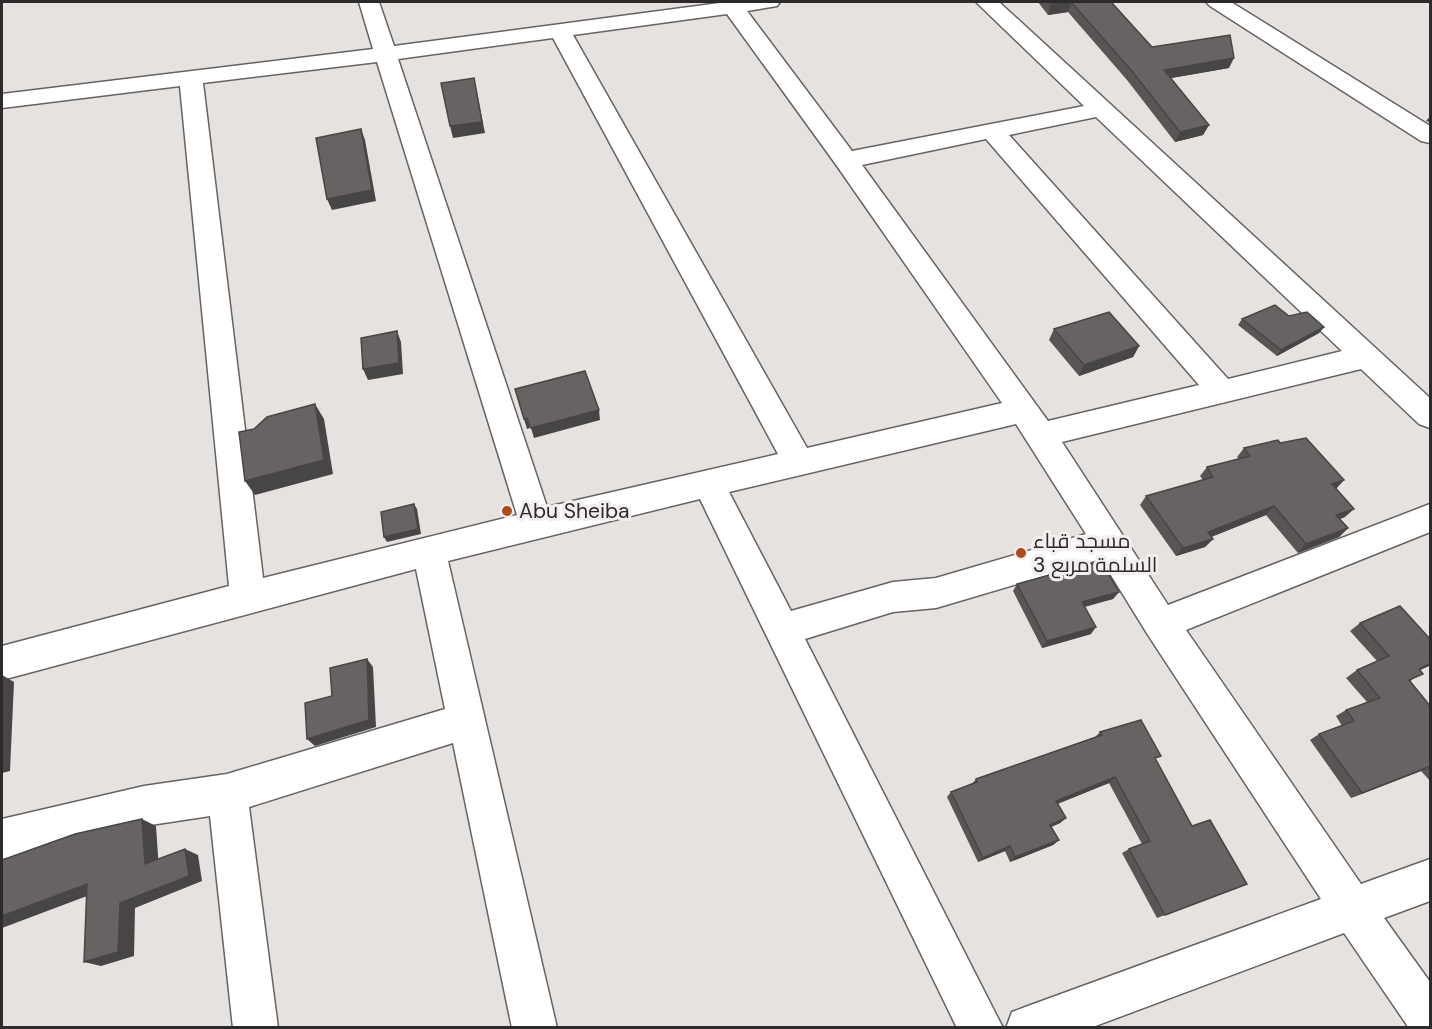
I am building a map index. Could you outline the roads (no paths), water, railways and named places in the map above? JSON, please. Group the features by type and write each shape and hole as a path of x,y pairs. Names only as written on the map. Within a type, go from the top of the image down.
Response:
{"street":[{"path":"369,2 536,524"},
{"path":"2,101 560,31 632,11 733,7 764,2"},
{"path":"987,2 1365,357 1431,416"},
{"path":"1217,2 1431,136"},
{"path":"733,7 846,160 1032,422 1161,624 1353,910 1431,1019"},
{"path":"560,31 799,464"},
{"path":"190,77 248,597"},
{"path":"846,160 1102,109"},
{"path":"992,131 1221,391"},
{"path":"2,663 429,551 709,484 799,464 1221,391 1365,357"},
{"path":"709,484 981,1028"},
{"path":"1161,624 1431,518"},
{"path":"782,630 894,597 936,593 1109,542"},
{"path":"429,551 535,1028"},
{"path":"2,838 144,806 227,794 466,721"},
{"path":"227,794 255,1028"},
{"path":"1028,1028 1431,880"}],"place":[{"name":"Abu Sheiba","path":"507,511"},
{"name":"مسجد قباء السلمة مربع 3","path":"1021,553"}]}
